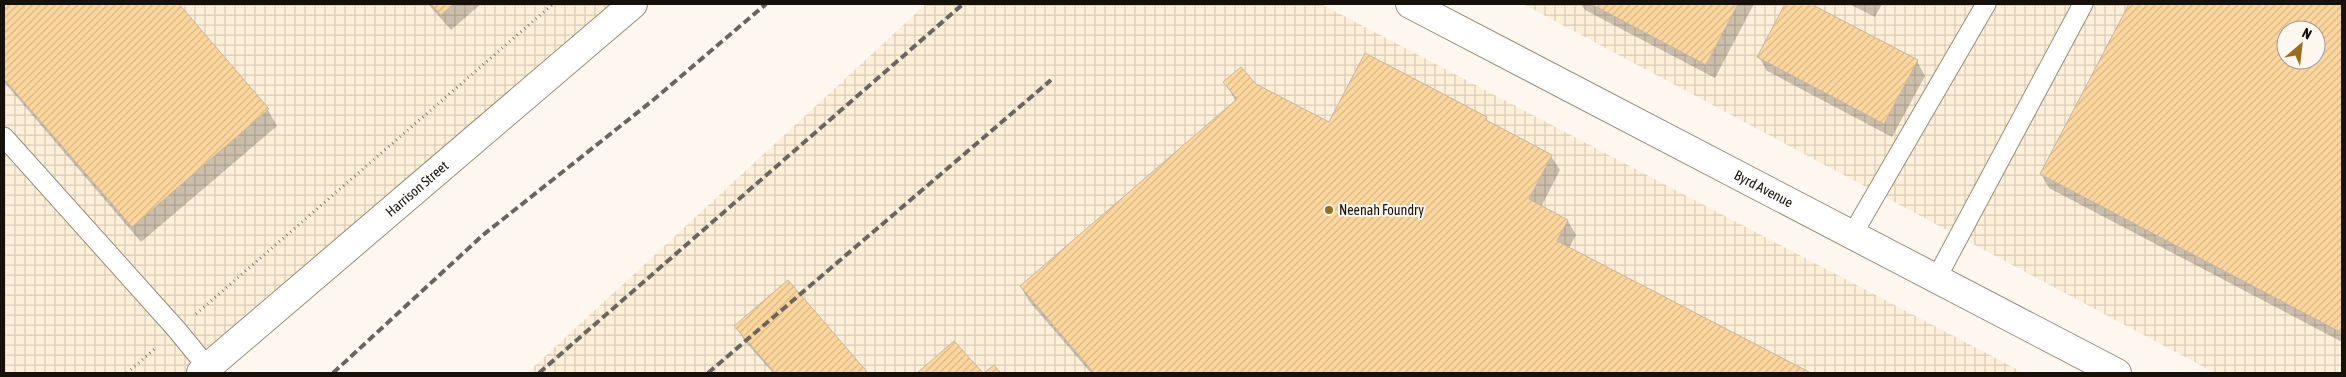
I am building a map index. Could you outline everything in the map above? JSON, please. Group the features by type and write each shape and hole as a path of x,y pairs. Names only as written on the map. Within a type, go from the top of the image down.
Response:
{"street":[{"name":"Harrison Street","path":"204,371 633,4"},
{"name":"Byrd Avenue","path":"1410,4 2117,373"}],"lane":[{"path":"1852,235 1986,4"},
{"path":"1936,279 2083,4"},
{"path":"4,136 177,330 204,371"}],"path":[{"path":"128,373 553,4"}],"shaded area":[{"path":"4,4 633,4 201,373 4,373"},
{"name":"Neenah Foundry","path":"926,4 1321,4 2024,373 527,373"},
{"path":"1523,4 2342,4 2342,373 2215,373"}],"building":[{"path":"4,4 179,4 269,109 132,227 4,79"},
{"path":"431,4 454,4 441,15"},
{"path":"1591,4 1738,4 1706,65"},
{"path":"1785,4 1811,4 1918,60 1884,124 1757,57"},
{"path":"2129,4 2342,4 2342,333 2040,174"},
{"name":"Neenah Foundry","path":"1365,53 1487,117 1486,120 1552,155 1529,199 1568,220 1557,241 1811,373 1094,373 1020,286 1237,99 1223,82 1241,67 1256,84 1329,122"},
{"path":"788,280 868,373 775,373 734,326"},
{"path":"954,341 983,373 917,373"},
{"path":"994,365 1001,373 984,373"}],"railway":[{"path":"333,373 483,235 652,101 766,4"},
{"path":"539,373 963,4"},
{"path":"708,373 1051,80"}],"place":[{"name":"Neenah Foundry","path":"1329,210"}]}
